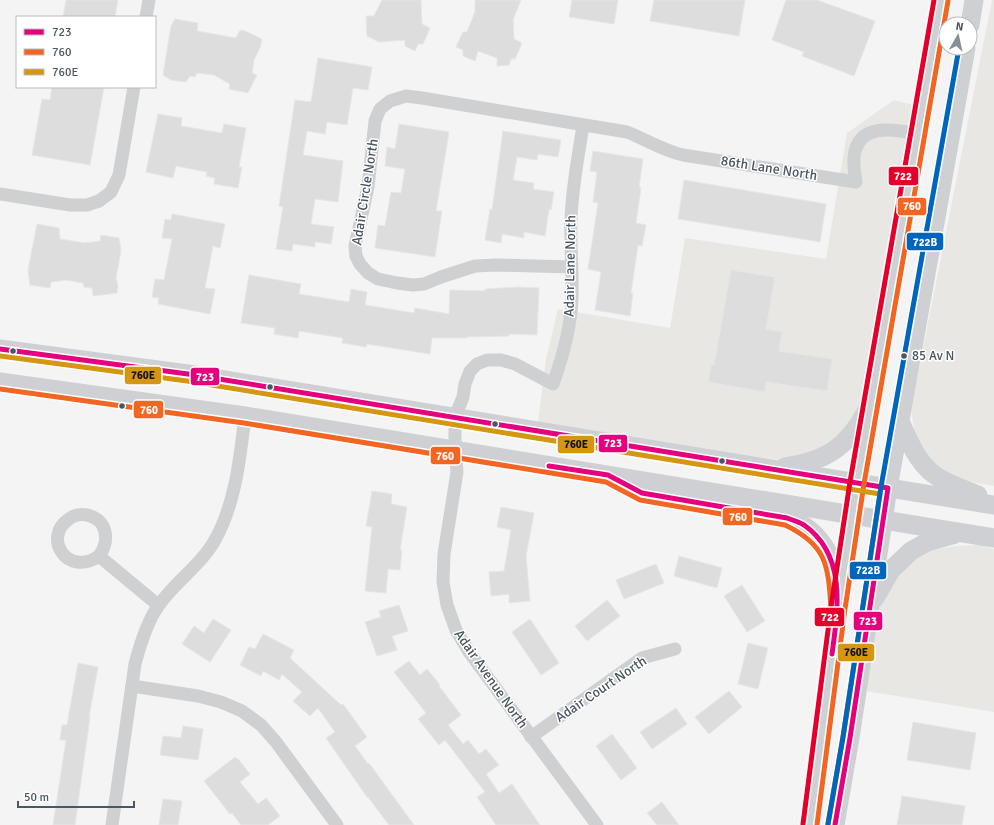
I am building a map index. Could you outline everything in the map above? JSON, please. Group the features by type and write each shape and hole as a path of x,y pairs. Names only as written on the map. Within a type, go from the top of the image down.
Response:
{"main road":[{"path":"810,825 838,608 857,483 941,0"},
{"path":"971,16 974,0"},
{"path":"835,825 851,731 888,488 965,56"},
{"path":"0,349 172,372 994,505"},
{"path":"769,469 803,464 819,459 834,451 843,443 856,428 868,407 876,370"},
{"path":"0,382 245,416 994,538"},
{"path":"900,421 920,461 928,470 944,481 994,501"},
{"path":"608,475 642,493 787,518 802,524 820,540 829,556 837,582 838,608"},
{"path":"869,610 891,570 911,551 927,542 962,532"}],"street":[{"path":"146,16 149,0"},
{"path":"0,194 70,205 86,205 99,201 111,192 119,175 134,88"},
{"name":"Adair Circle North","path":"571,267 496,265 475,266 441,276 424,284 402,284 387,282 368,273 360,264 356,256 355,246 368,187 375,121 380,109 390,101 406,96 422,98 583,126"},
{"name":"86th Lane North","path":"583,126 626,132 668,152 856,182 854,159 855,150 865,136 873,131 884,129 918,134"},
{"name":"Adair Lane North","path":"455,417 470,371 477,364 487,360 501,360 515,364 553,384 568,332 572,298 571,218 573,190 583,126"},
{"path":"112,825 132,686 140,644 158,605 199,562 215,541 226,516 234,488 245,416"},
{"name":"Adair Avenue North","path":"455,417 457,472 444,561 443,582 447,606 456,630 469,652 597,825"},
{"path":"99,556 158,605"},
{"name":"Adair Court North","path":"531,737 642,658 675,649"},
{"path":"132,686 198,696 221,702 242,711 261,725 276,742 337,825"}],"shaded area":[{"path":"992,0 994,0 994,486 960,480 931,464 915,434 911,409"},
{"path":"894,100 913,105 858,411 847,428 822,450 786,461 538,423 546,359 558,309 670,328 685,238 826,259 847,133"},
{"path":"979,545 994,549 994,712 866,691 878,607 900,568 926,551 956,546"}],"building":[{"path":"66,0 118,0 115,16 63,16"},
{"path":"382,0 421,0 422,24 430,28 423,44 418,44 415,51 405,46 405,40 379,42 367,36 366,16 374,16"},
{"path":"475,0 521,0 513,20 514,39 522,43 515,59 511,59 509,65 497,66 497,58 478,51 475,61 463,56 463,50 456,47 463,32 467,32 475,12"},
{"path":"572,0 618,0 614,24 569,17"},
{"path":"654,0 745,0 739,36 650,21"},
{"path":"786,0 817,0 875,21 854,76 802,56 804,52 772,40"},
{"path":"175,19 198,23 197,31 236,38 240,30 262,39 260,48 254,60 252,73 257,75 248,93 229,89 230,84 214,75 197,73 195,77 190,76 186,82 171,80 163,75 171,26"},
{"path":"318,58 372,67 368,90 353,88 347,125 327,122 325,134 307,131 303,155 343,161 338,202 315,199 311,224 334,227 331,244 315,242 315,247 293,244 292,251 276,249 283,207 279,206 295,100 311,102"},
{"path":"52,88 104,88 90,165 32,155 42,99 50,100"},
{"path":"158,114 182,118 181,126 222,133 224,124 246,128 239,167 242,167 238,188 214,184 215,178 206,176 207,172 176,166 173,178 146,172"},
{"path":"399,124 449,132 436,211 442,211 435,257 375,248 378,225 385,226 391,192 401,193 405,169 385,166 387,147 395,149"},
{"path":"503,131 561,140 558,157 538,154 537,160 517,157 513,180 534,183 533,189 554,192 551,210 549,209 545,236 524,232 524,238 502,234 501,243 485,240 490,209 492,210"},
{"path":"593,151 643,159 636,223 646,225 642,246 638,245 631,293 633,293 630,316 595,310 601,272 588,269 598,203 593,202 597,172 590,171"},
{"path":"684,180 826,204 820,242 678,219"},
{"path":"172,214 225,224 220,248 213,246 205,288 215,289 210,314 158,304 159,298 152,297 155,279 164,280 172,239 162,238 165,219 171,220"},
{"path":"37,224 59,228 60,239 85,243 100,241 101,235 119,238 121,251 116,278 118,286 117,293 93,296 92,288 84,287 83,283 66,280 51,282 50,288 30,285 28,270"},
{"path":"731,270 775,277 766,329 782,332 779,351 832,359 827,391 766,382 765,392 708,382 711,365 714,365"},
{"path":"249,275 301,284 299,294 349,302 351,289 367,292 365,305 414,313 415,308 449,314 450,290 485,291 485,289 519,287 539,288 537,335 509,334 509,336 432,338 430,354 367,344 366,347 342,343 343,338 299,331 298,338 274,334 275,328 241,323"},
{"path":"372,491 392,494 391,504 407,507 400,550 402,550 400,570 388,569 386,593 365,591 372,527 366,526"},
{"path":"501,507 534,513 526,556 530,601 509,603 509,594 491,596 489,572 504,571 511,530 497,527"},
{"path":"679,556 722,568 717,588 674,576"},
{"path":"656,564 664,583 624,599 616,580"},
{"path":"742,585 765,621 747,632 724,596"},
{"path":"607,600 620,616 587,641 575,626"},
{"path":"399,605 408,631 392,636 397,650 377,656 365,622 381,617 379,611"},
{"path":"213,619 231,630 210,662 182,644 194,626 204,633"},
{"path":"530,619 559,663 541,675 512,632"},
{"path":"263,634 294,650 290,658 341,705 343,704 367,737 355,746 414,825 389,825 367,797 326,738 335,732 318,708 310,716 293,701 302,692 282,674 279,680 263,671 261,676 240,665 249,647 255,649"},
{"path":"748,643 768,648 758,689 738,684"},
{"path":"409,661 420,675 427,669 461,715 448,725 463,744 468,740 479,754 486,749 499,765 486,774 499,793 512,784 540,825 496,825 477,797 485,792 445,740 439,745 418,719 426,713 394,672"},
{"path":"78,663 98,667 89,717 75,825 53,825 66,740 60,740 62,725 67,725"},
{"path":"729,691 742,707 709,734 695,717"},
{"path":"676,708 687,724 652,749 640,732"},
{"path":"913,722 976,733 970,770 907,760"},
{"path":"183,726 203,729 198,760 160,755 163,736 181,738"},
{"path":"612,734 637,768 621,780 596,746"},
{"path":"235,757 250,774 240,782 258,804 266,798 280,816 268,825 241,825 232,813 230,814 204,781"},
{"path":"902,796 965,806 962,825 897,825"},
{"path":"163,799 182,801 178,825 159,825"},
{"path":"662,802 679,825 657,825 647,813"}],"transit line":[{"name":"722","path":"803,824 831,607 850,482 934,0"},
{"name":"760","path":"817,825 845,609 864,484 948,1"},
{"name":"722B","path":"828,824 843,737 881,487 958,56"},
{"name":"723","path":"0,349 188,374 888,488 850,738 835,825"},
{"name":"760E","path":"0,356 187,381 880,494 843,737 828,824"},
{"name":"760","path":"0,389 244,423 606,482 640,500 785,525 809,540 823,558 828,580 831,608"},
{"name":"723","path":"549,466 608,475 642,493 787,518 804,525 818,537 827,552 833,567 837,602 832,654"}],"place":[{"name":"85 Av N","path":"904,356"}]}
